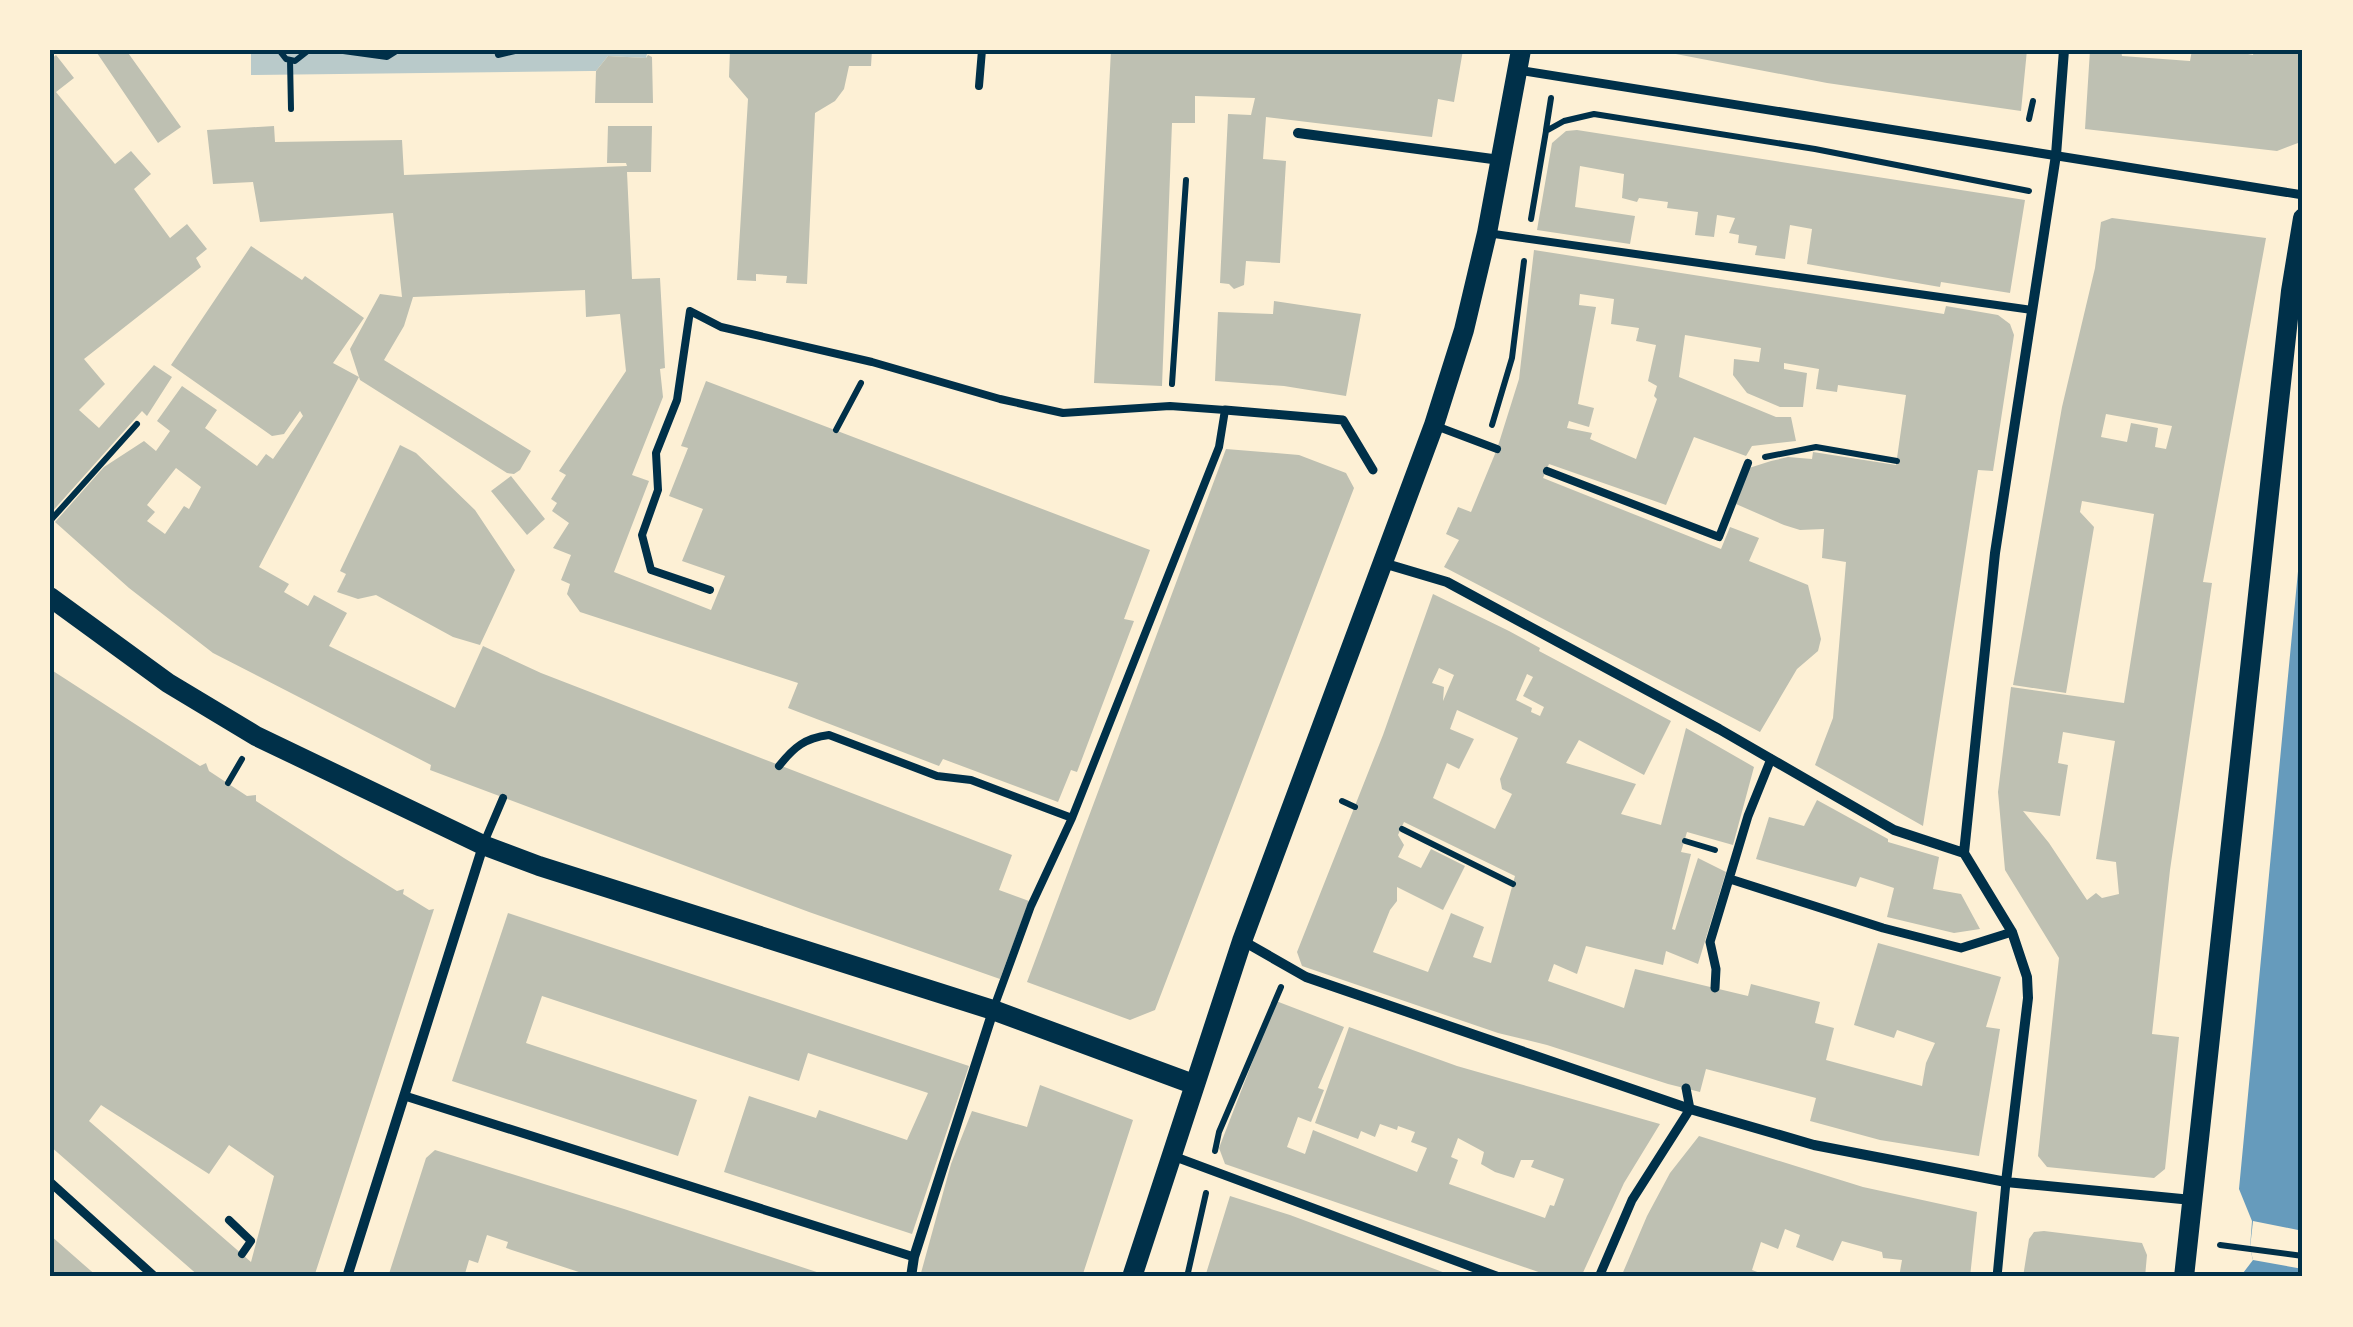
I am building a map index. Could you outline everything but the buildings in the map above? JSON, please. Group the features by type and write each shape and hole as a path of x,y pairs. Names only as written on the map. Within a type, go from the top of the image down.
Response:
{"main road":[{"path":"1132,1277 1242,940 1434,425 1464,330 1487,234 1520,60"},
{"path":"2184,1277 2303,218"},
{"path":"50,597 168,683 256,736 483,844 528,862 993,1010 1194,1084"}],"street":[{"path":"1964,853 1995,553 2056,155 2064,50"},
{"path":"1520,60 2303,195"},
{"path":"1298,133 1500,160"},
{"path":"1225,410 1343,420 1373,470"},
{"path":"1383,563 1446,582 1894,830 1964,853 2012,932 2028,977 1997,1277"},
{"path":"1715,988 1716,969 1710,942 1748,816 1771,759"},
{"path":"346,1277 483,844"},
{"path":"1730,880 1960,948 2012,932"},
{"path":"1242,940 1306,977 1464,1034 1814,1145 2006,1182 2192,1200"},
{"path":"911,1277 914,1257 993,1010"},
{"path":"1599,1277 1632,1200 1690,1108 1686,1088"},
{"path":"405,1096 914,1257"},
{"path":"1171,1156 1498,1277"},
{"path":"50,1182 154,1277"}],"lane":[{"path":"979,86 982,50"},
{"path":"1487,234 2032,310"},
{"path":"710,590 651,570 642,534 658,490 656,453 677,400 690,311 721,326 1063,413 1170,406 1225,410 1219,447 1072,818 1031,906 993,1010"},
{"path":"1434,425 1497,449"},
{"path":"1547,471 1718,537 1748,463"},
{"path":"779,766 794,747 812,737 829,734 937,776 971,780 1072,818"},
{"path":"483,844 503,798"},
{"path":"229,1220 250,1241 242,1254"}],"path":[{"path":"279,50 290,60 301,60 309,50"},
{"path":"336,50 387,56 398,50"},
{"path":"497,50 498,55 519,50"},
{"path":"290,60 291,109"},
{"path":"1486,445 1512,358 1546,131 1564,122 1594,114 1815,149 2035,192"},
{"path":"1170,406 1186,180"},
{"path":"836,430 872,362"},
{"path":"50,521 137,424"},
{"path":"1748,463 1816,447 1897,460"},
{"path":"1342,801 1355,807"},
{"path":"1402,829 1513,884"},
{"path":"1685,841 1710,848"},
{"path":"1186,1277 1218,1132 1290,968"},
{"path":"2220,1244 2303,1256"}],"shaded area":[{"path":"251,50 648,50 646,58 608,56 596,71 251,75"}],"water":[{"path":"2303,519 2303,1277 2240,1277 2253,1260 2252,1221 2239,1189"}],"pier":[{"path":"2253,1221 2303,1231 2303,1269 2253,1260"}]}
